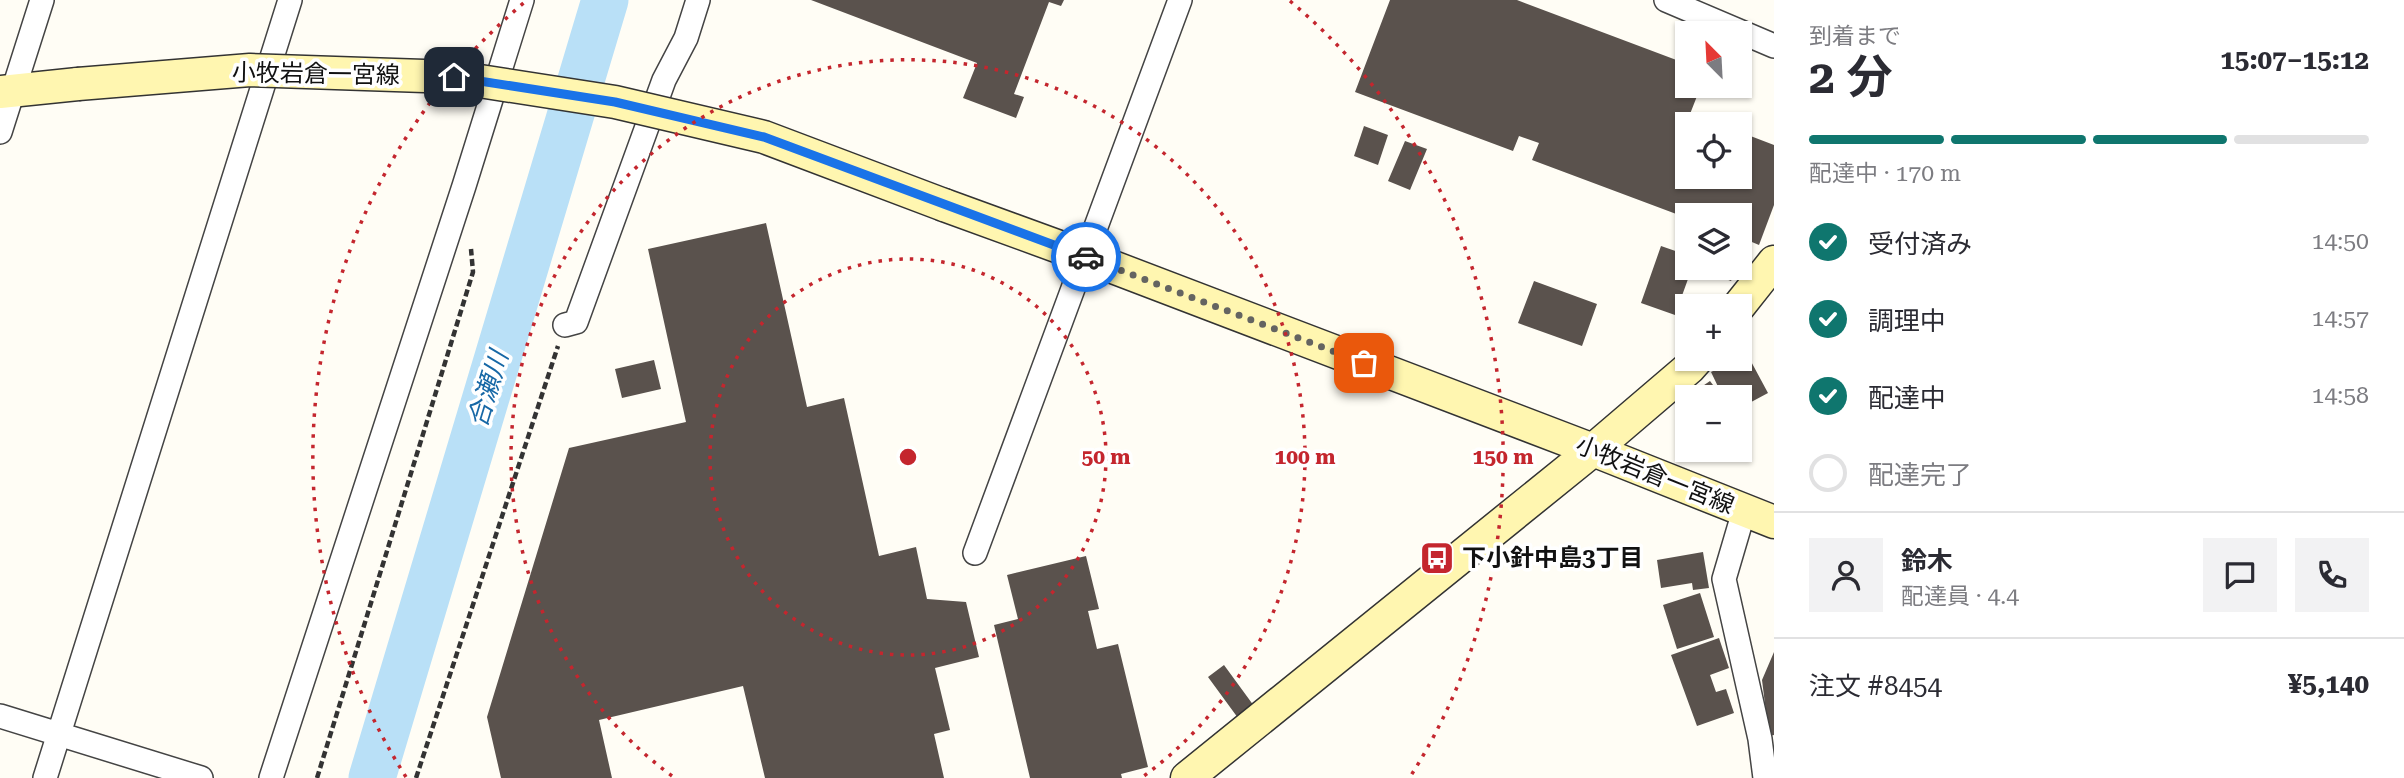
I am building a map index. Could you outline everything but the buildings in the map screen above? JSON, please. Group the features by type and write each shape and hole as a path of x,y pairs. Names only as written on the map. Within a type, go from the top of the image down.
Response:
{"main road":[{"name":"小牧岩倉一宮線","path":"7,91 250,70 454,77 615,102 764,137 1593,450 1774,522"},
{"path":"1748,294 1774,262"},
{"path":"1187,778 1593,450 1685,371"}],"street":[{"path":"0,132 7,91 42,0"},
{"path":"45,778 290,0"},
{"path":"271,778 522,0"},
{"path":"565,325 576,322 664,80 686,38 698,0"},
{"path":"975,553 1180,0"},
{"path":"1666,0 1774,46"},
{"path":"1744,511 1724,579 1760,739 1765,778"},
{"path":"0,716 201,778"}],"path":[{"path":"317,778 473,272 470,247"},
{"path":"416,778 565,325"}],"waterway":[{"name":"合瀬川","path":"372,778 605,0"}],"way so far":[{"path":"1086,257 1364,363"}],"place":[{"name":"下小針中島3丁目","path":"1437,558"}],"route":[{"path":"454,77 615,102 764,137 1086,257"}]}
